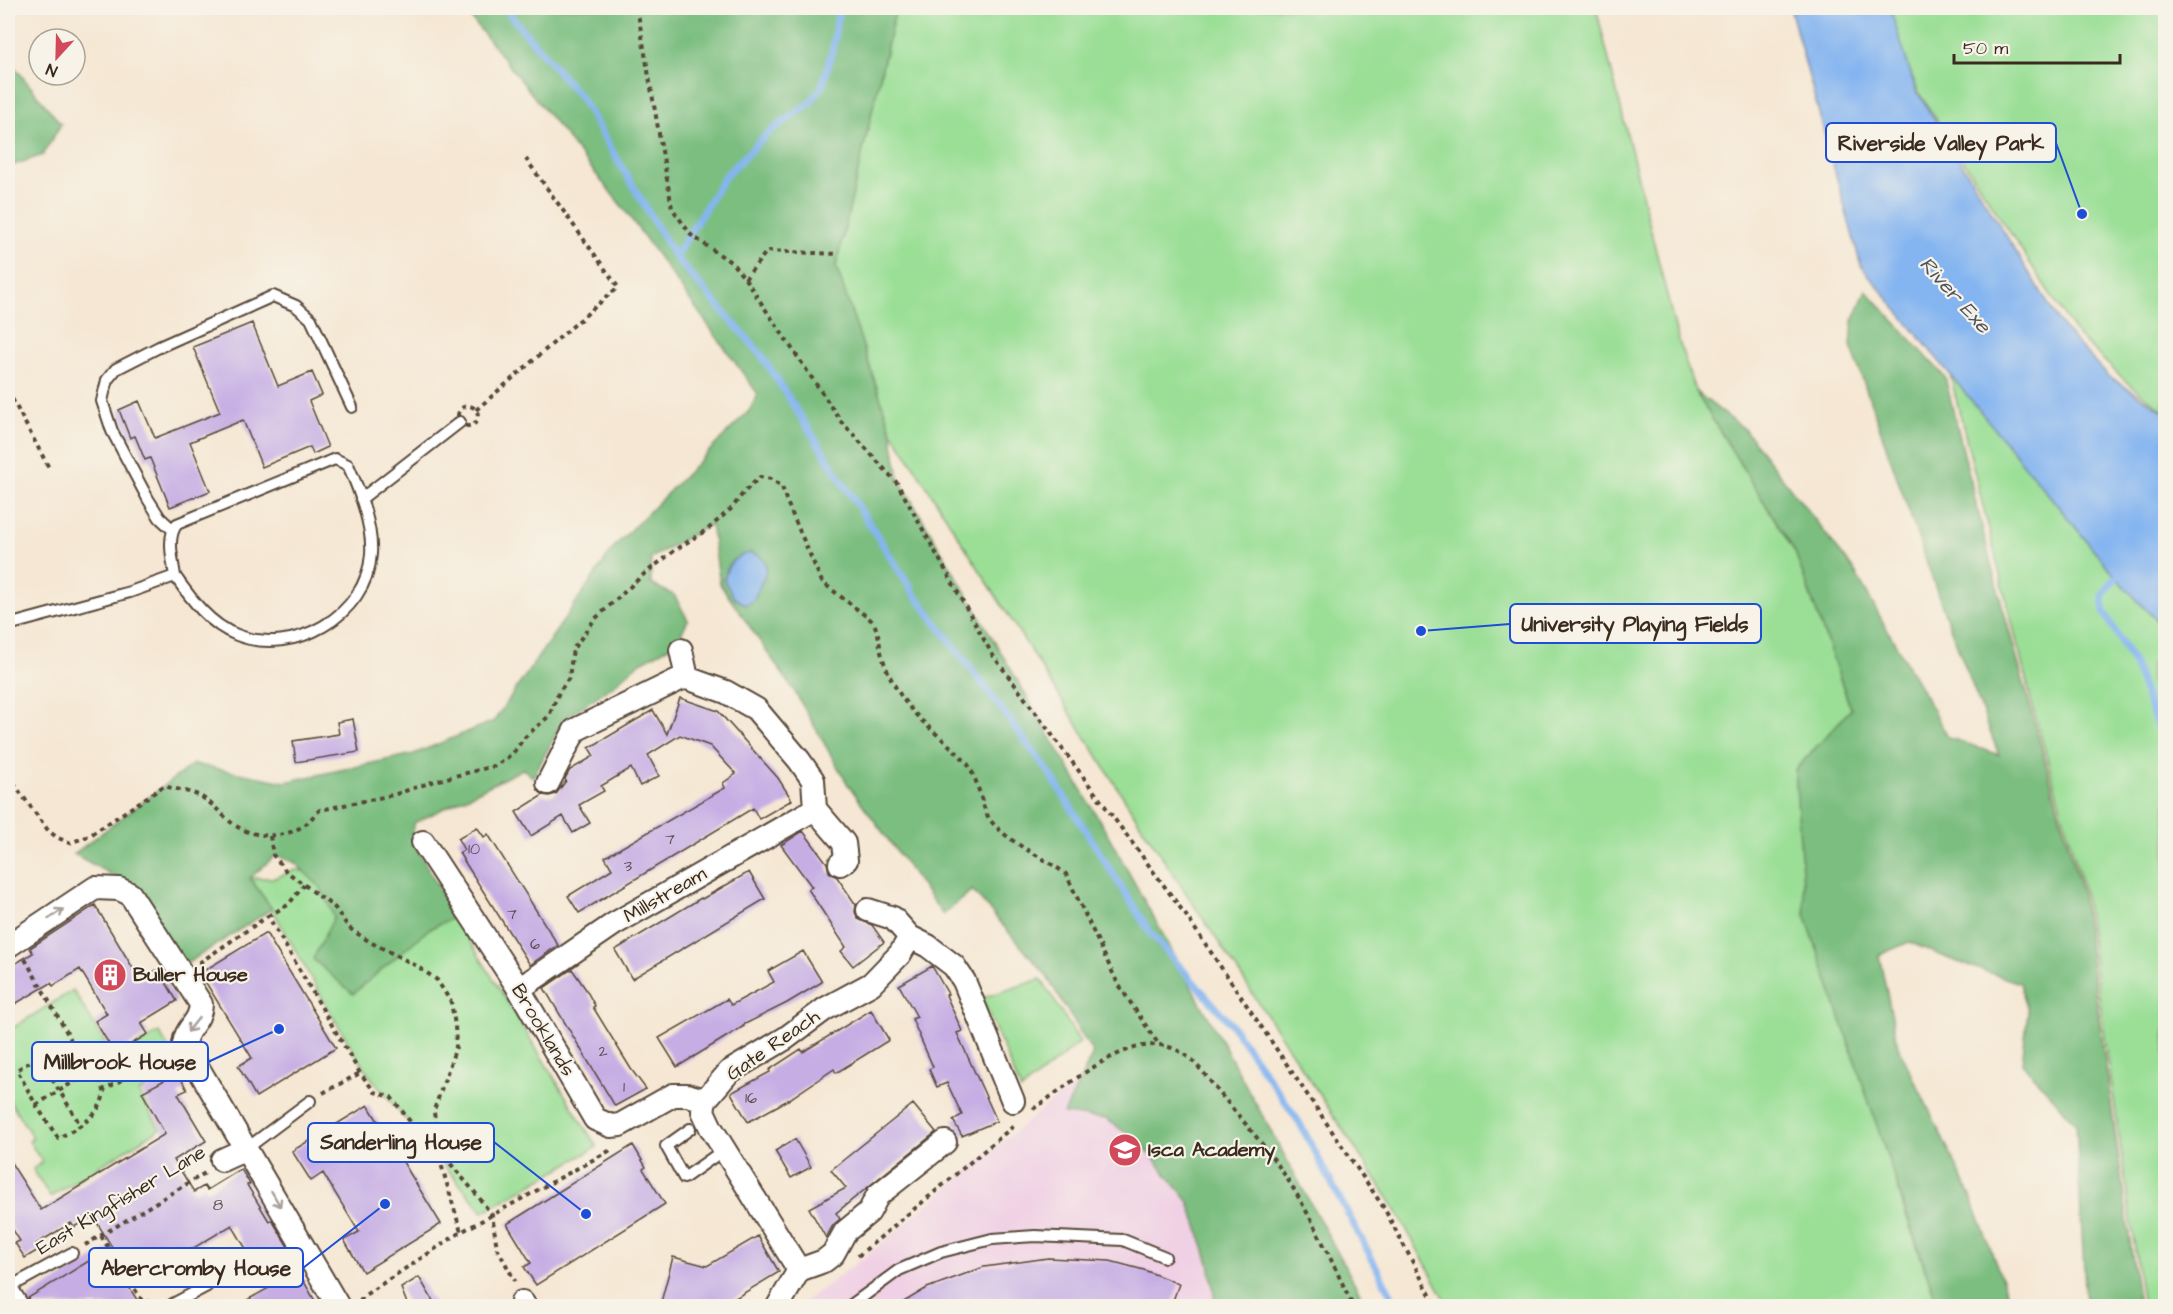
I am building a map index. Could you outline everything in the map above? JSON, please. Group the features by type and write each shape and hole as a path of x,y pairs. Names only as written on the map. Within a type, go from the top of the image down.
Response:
{"street":[{"path":"681,650 687,678"},
{"path":"548,783 575,730 680,679 687,678 726,692 756,709 799,760 813,780 815,809 844,843 846,860 840,864"},
{"name":"Millstream","path":"519,989 614,924 815,809"},
{"name":"Brooklands","path":"423,842 519,989 595,1119 610,1126 621,1125 673,1095 687,1095 705,1100"},
{"path":"11,944 95,888 119,889 130,894 201,1004 200,1015 185,1034 184,1044 338,1306"},
{"path":"868,910 893,918 910,937 928,946 954,966 964,981 1020,1111"},
{"name":"Gate Reach","path":"705,1100 729,1072 786,1038 825,1009 871,984 900,954 910,937"},
{"path":"705,1100 703,1112 799,1270"},
{"path":"781,1301 799,1270 824,1261 833,1254 845,1232 868,1212 878,1195 945,1143"},
{"path":"222,1160 246,1149"},
{"path":"8,1290 16,1306"}],"lane":[{"path":"172,529 160,518 148,499 112,431 102,400 107,380 116,369 159,346 273,296 296,306 311,319 352,407"},
{"path":"361,499 460,422"},
{"path":"335,459 348,465 361,499 371,553 367,573 358,591 344,610 324,627 304,637 257,641 238,636 212,621 175,576 172,529 177,524 205,511 335,459"},
{"path":"8,625 130,592 175,576"},
{"path":"246,1149 310,1101"},
{"path":"690,1130 666,1146 684,1178 725,1149"},
{"path":"850,1306 899,1270 941,1252 992,1239 1035,1236 1123,1240 1166,1257"},
{"name":"East Kingfisher Lane","path":"8,1290 72,1253"},
{"path":"174,1305 207,1286"}],"path":[{"path":"637,8 672,208 691,235 732,263 841,421 897,483 992,654 1205,944 1384,1208 1436,1306"},
{"path":"476,410 618,287 526,159"},
{"path":"745,279 767,251 838,254"},
{"path":"8,392 49,468"},
{"path":"8,776 46,829 56,837 70,843 89,836 164,786 200,796 235,826 252,834 270,836 294,830 320,810 393,795 435,781 494,766 513,753 524,738 549,716 559,692 569,678 573,649 595,619 644,574 708,529 732,508 744,492 760,477 771,479 782,486 822,582 877,627 882,658 902,697 930,730 967,764 990,820 1022,847 1066,874 1118,984 1159,1045"},
{"path":"270,836 273,855 286,871 335,908 349,928 417,966 437,980 451,1002 456,1047 434,1110 437,1150 461,1232"},
{"path":"207,957 288,905 304,885"},
{"path":"268,916 360,1073 375,1092 391,1098 492,1215 497,1248 521,1293 523,1304"},
{"path":"11,944 70,1038 71,1046"},
{"path":"104,1090 184,1044"},
{"path":"851,1262 988,1149 1020,1111 1122,1052 1141,1046 1159,1045 1180,1051 1195,1064 1253,1134 1292,1186 1323,1241 1353,1306"},
{"path":"71,1046 83,1053 96,1068 104,1090 104,1098 98,1109 81,1126 58,1138 36,1105 17,1070 38,1056 71,1046"},
{"path":"38,1056 81,1126"},
{"path":"36,1105 96,1068"},
{"path":"310,1101 360,1073"},
{"path":"355,1306 365,1295 461,1232 609,1150 614,1145"},
{"name":"East Kingfisher Lane","path":"72,1253 219,1164 222,1160"},
{"path":"101,1236 141,1299 161,1305 174,1305"}],"shaded area":[{"name":"Isca Academy","path":"1126,1055 1346,1306 799,1306 862,1259 1052,1101"}],"green space":[{"path":"463,8 896,8 836,266 891,430 899,479 1111,840 1367,1306 1216,1306 1209,1263 1189,1202 1142,1144 1106,1119 1064,1114 1093,1053 1046,975 972,890 943,915 847,783 793,689 720,584 711,524 651,558 651,584 674,595 688,620 676,643 639,663 614,685 564,719 533,777 523,769 414,823 411,838 455,917 429,929 353,994 313,959 334,917 321,888 294,862 276,855 250,878 272,909 183,966 130,885 74,854 193,764 285,782 414,754 494,721 615,546 749,411 758,394 624,209"},
{"path":"896,8 1596,8 1676,332 1695,391 1795,552 1851,710 1795,770 1903,1207 1938,1306 1449,1306 1394,1207 1141,825 891,430 836,266"},
{"path":"1884,8 2165,8 2165,411 2132,387 2077,335 1919,93"},
{"path":"8,59 27,82 27,87 31,87 61,124 43,155 8,167"},
{"path":"1866,290 1945,377 1994,576 2082,894 2139,1306 2086,1306 2076,1124 2022,1063 2028,1012 2020,983 1952,960 1909,942 1879,955 1898,1046 1970,1194 2012,1306 1938,1306 1805,914 1795,770 1851,709 1795,552 1695,391 1745,430 1853,569 1948,737 1999,755 1942,606 1851,346 1853,321"},
{"path":"1950,374 2117,578 2165,630 2165,658 2151,664 2151,681 2166,704 2165,1306 2143,1306 2085,896 2032,703"},
{"path":"2166,662 2165,698 2161,691 2156,663"},
{"path":"417,851 455,917 597,1147 483,1212 368,1074 272,909 250,878 275,878 295,870 312,872"},
{"path":"1041,979 1080,1042 1021,1090 982,998"},
{"path":"73,990 115,1059 159,1032 180,1067 139,1092 160,1129 50,1197 33,1169 42,1162 29,1141 33,1138 8,1098 8,1031"}],"water":[{"name":"River Exe","path":"1790,8 1890,8 1916,90 2064,329 2108,376 2165,412 2165,630 2117,578 1861,266"},
{"path":"750,553 760,556 766,564 765,575 753,601 746,605 734,598 724,580 732,562"}],"building":[{"path":"252,323 278,386 312,372 322,395 309,401 328,447 313,454 310,447 262,467 243,420 190,442 210,491 170,507 150,458 145,460 135,436 130,438 119,410 139,401 155,438 220,412 193,347"},
{"path":"680,698 718,711 778,778 792,800 759,819 753,808 579,913 568,896 612,869 605,857 725,788 723,783 736,774 710,746 680,735 648,755 659,776 640,786 631,768 601,786 604,791 579,805 590,823 573,833 563,816 531,836 516,812 543,795 556,794 566,781 570,770 594,756 589,748 653,710 667,734"},
{"path":"353,719 359,752 296,762 293,741 339,734 337,722"},
{"path":"477,827 484,837 488,834 558,945 530,965 459,853 464,850 458,839"},
{"path":"803,831 827,863 829,872 837,877 856,905 855,912 858,919 872,925 884,942 853,966 841,951 846,947 808,889 812,887 781,845"},
{"path":"749,872 765,899 632,979 615,950"},
{"name":"Buller House","path":"95,905 140,980 158,969 177,1001 141,1023 148,1034 115,1054 95,1021 107,1014 80,969 53,986 51,983 8,1008 8,968 33,953 30,948"},
{"path":"266,933 336,1048 256,1097 238,1066 252,1058 200,973"},
{"path":"803,951 822,982 743,1025 677,1067 659,1038 727,999 731,1005 774,982 768,971"},
{"path":"932,966 948,994 946,995 962,1031 957,1033 997,1121 962,1136 953,1120 962,1115 947,1083 937,1087 929,1069 933,1067 912,1019 917,1017 899,985"},
{"path":"572,969 631,1069 646,1089 615,1106 544,988"},
{"path":"871,1010 889,1040 836,1073 834,1069 788,1100 748,1122 731,1093 770,1072 769,1070 801,1049 803,1052"},
{"path":"178,1073 187,1090 178,1094 206,1141 174,1160 194,1192 204,1186 207,1190 241,1169 250,1184 247,1185 290,1250 287,1252 315,1301 305,1306 236,1306 269,1288 232,1225 175,1259 171,1253 125,1281 141,1306 30,1306 28,1298 112,1247 93,1216 74,1227 71,1223 36,1244 40,1249 25,1258 15,1243 20,1241 8,1222 8,1158 41,1210 165,1134 142,1092"},
{"path":"913,1104 936,1132 836,1213 840,1219 833,1225 826,1238 809,1208 846,1188 831,1170"},
{"path":"368,1105 441,1224 363,1272 344,1240 359,1232 323,1173 311,1181 292,1151"},
{"path":"795,1139 811,1167 791,1178 775,1151"},
{"path":"633,1145 646,1167 643,1169 665,1204 536,1285 524,1267 531,1263 507,1224"},
{"path":"758,1236 779,1272 722,1306 660,1306 673,1257 707,1266"},
{"path":"1048,1258 1110,1261 1144,1270 1179,1284 1171,1306 897,1306 927,1288 984,1267"},
{"path":"419,1277 436,1306 408,1306 401,1288"}],"waterway":[{"path":"504,8 581,98 675,257 760,353 913,592 1048,771 1151,934 1231,1024 1299,1122 1397,1306"},
{"path":"675,257 725,176 768,133 810,103 822,87 833,47 839,8"},
{"path":"2121,571 2103,594 2104,612 2134,664 2166,750"}],"place":[{"name":"Riverside Valley Park","path":"2082,214"},
{"name":"University Playing Fields","path":"1421,631"},
{"name":"Buller House","path":"110,975"},
{"name":"Millbrook House","path":"279,1029"},
{"name":"Isca Academy","path":"1125,1150"},
{"name":"Abercromby House","path":"385,1204"},
{"name":"Sanderling House","path":"586,1214"}]}
